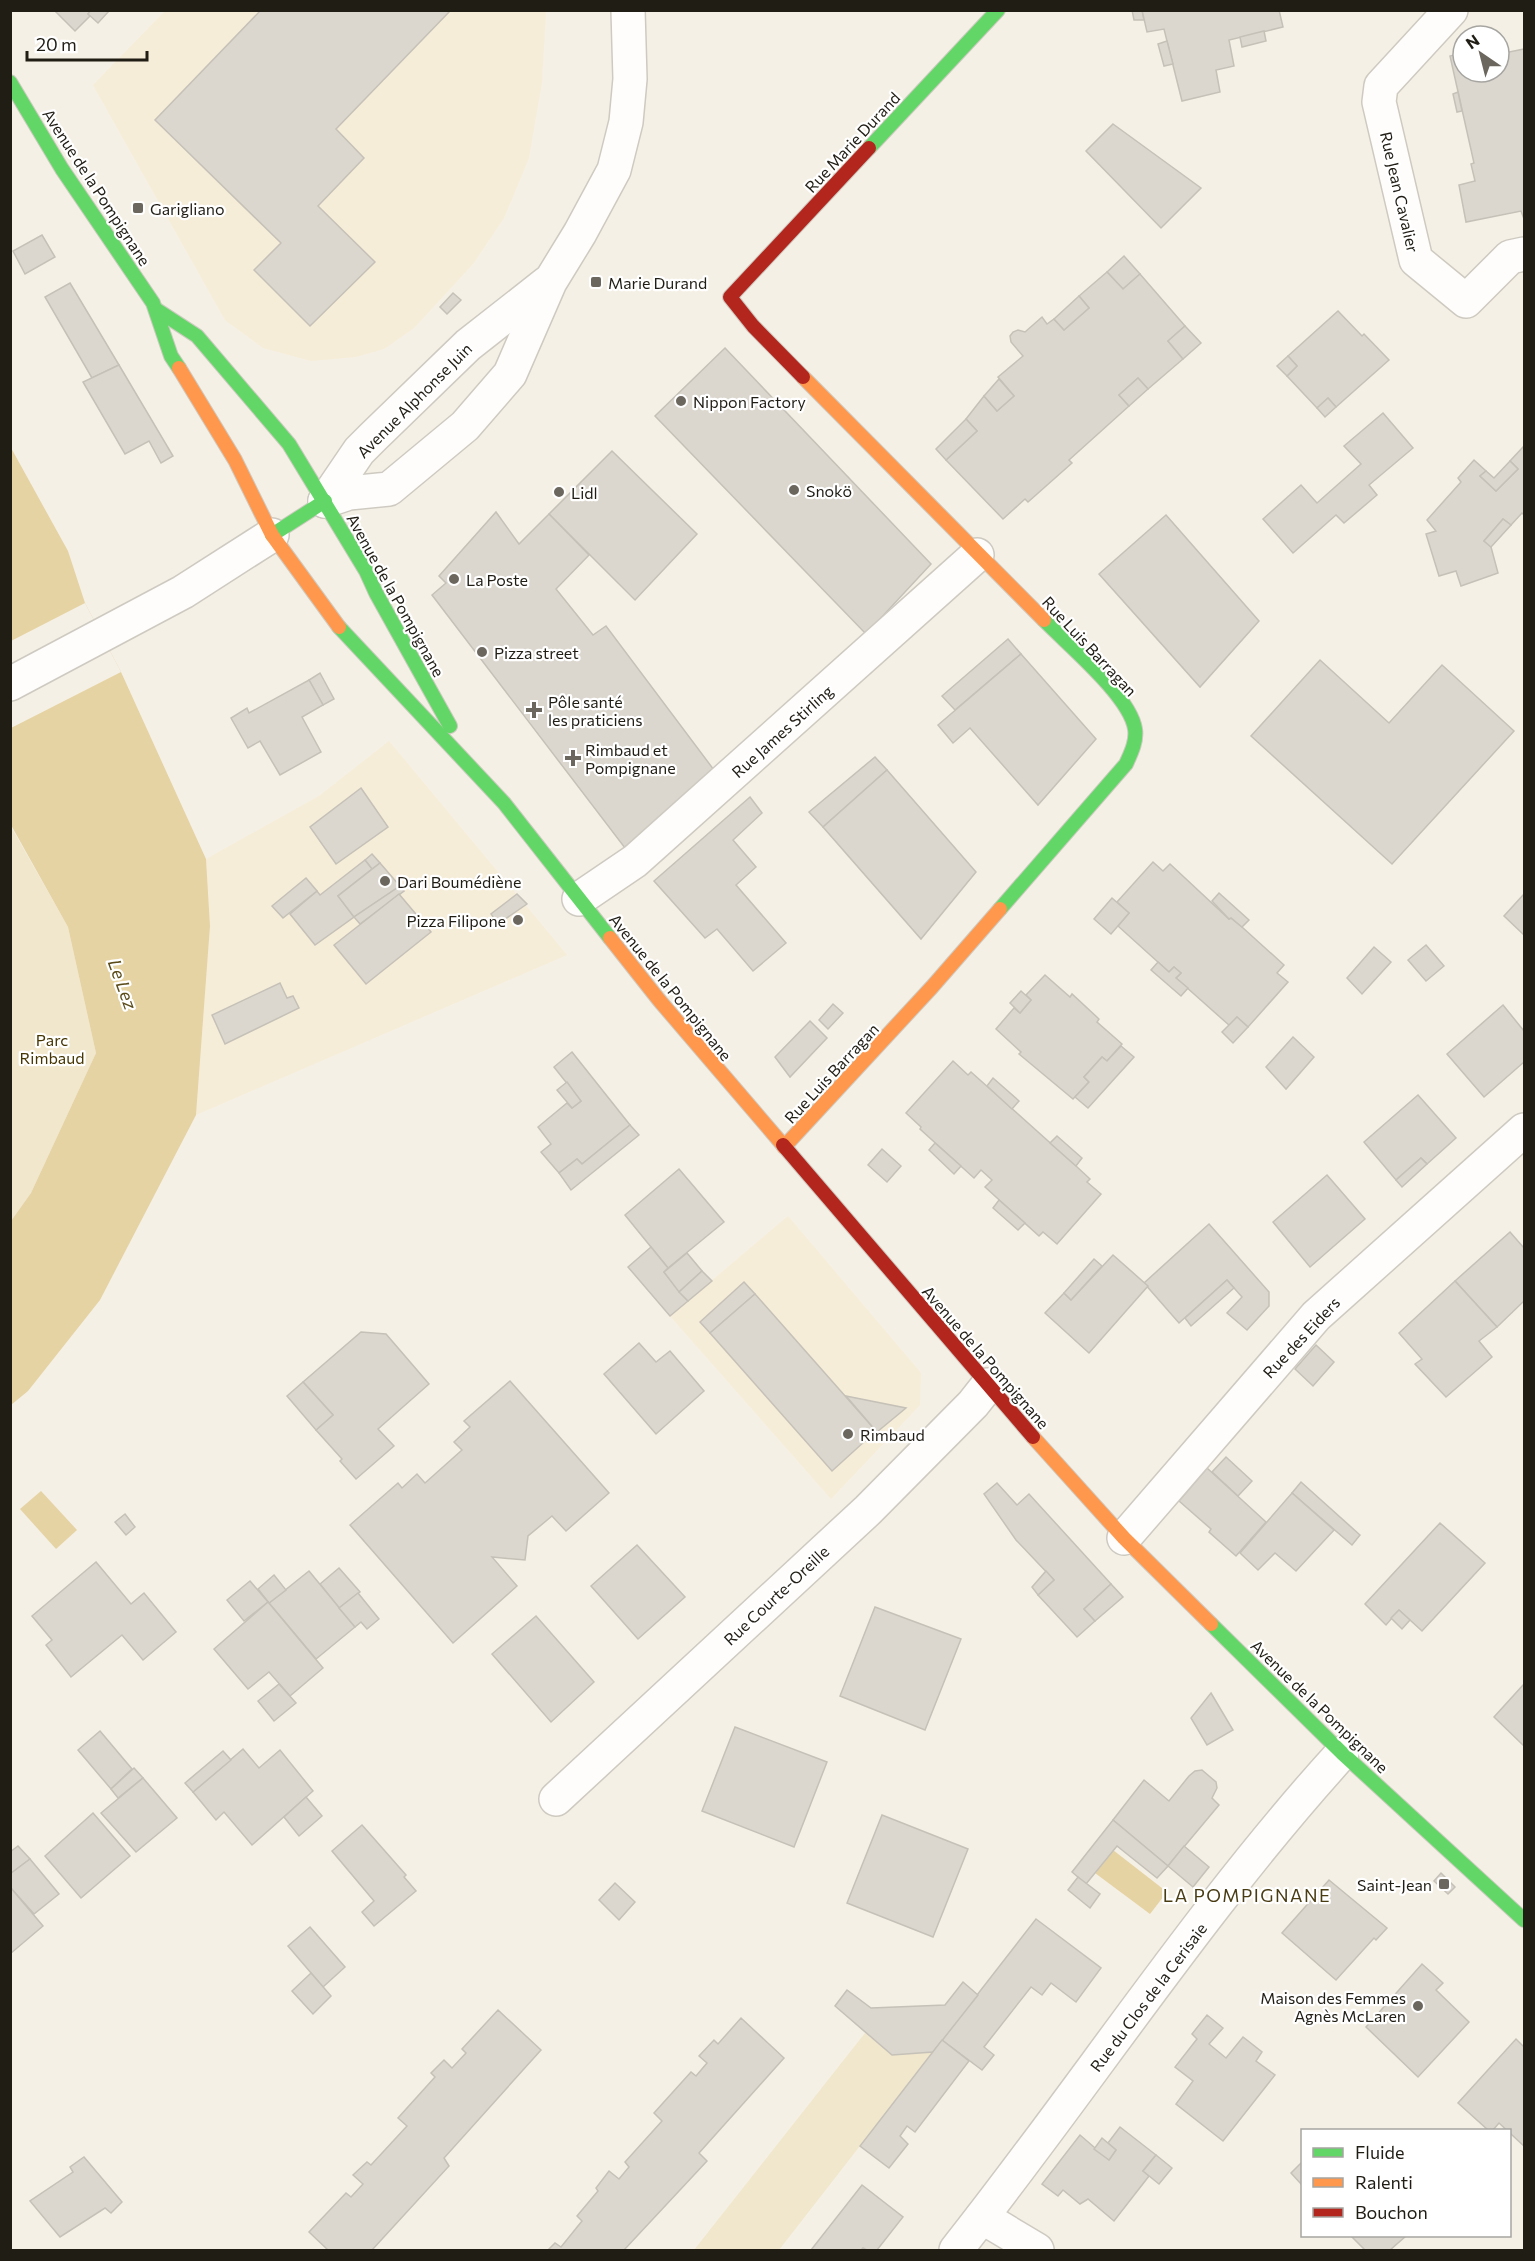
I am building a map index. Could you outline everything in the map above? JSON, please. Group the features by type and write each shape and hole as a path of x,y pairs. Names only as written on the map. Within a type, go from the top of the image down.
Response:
{"main road":[{"name":"Rue Marie Durand","path":"730,297 999,10"},
{"name":"Avenue de la Pompignane","path":"10,82 62,169 157,310 171,356 235,460 272,535 332,620 504,803 659,1000 988,1385 1124,1538 1342,1753 1524,1920"},
{"name":"Rue Luis Barragan","path":"730,297 753,326 1119,696 1135,722 1135,746 1126,764 932,987 810,1121 783,1147"},
{"name":"Avenue de la Pompignane","path":"157,310 197,336 289,444 366,571 473,768"},
{"path":"272,535 325,501"}],"street":[{"name":"Avenue Alphonse Juin","path":"325,501 349,493 389,489 465,426 510,374 550,282 614,170 626,122 630,79 628,10"},
{"name":"Rue Jean Cavalier","path":"1450,10 1381,86 1379,102 1416,260 1466,301 1510,256 1524,254"},
{"name":"Avenue Alphonse Juin","path":"325,501 359,451 373,437 468,345 550,282"},
{"path":"10,684 183,592 272,535"},
{"name":"Rue James Stirling","path":"579,899 635,861 977,555"},
{"name":"Rue des Eiders","path":"1124,1538 1316,1316 1524,1131"},
{"name":"Rue Courte-Oreille","path":"556,1799 874,1504 973,1404 988,1385"},
{"name":"Rue du Clos de la Cerisaie","path":"956,2250 1202,1924 1311,1787 1342,1753"},
{"path":"982,2217 1037,2250"}],"shaded area":[{"path":"165,11 546,11 542,82 529,158 504,218 473,264 414,328 384,349 356,357 311,361 263,348 225,320 93,85"},
{"path":"389,741 567,955 196,1115 210,926 206,859 319,796"},
{"path":"788,1216 921,1373 920,1405 831,1499 670,1316"}],"green space":[{"name":"Parc Rimbaud","path":"10,825 68,927 96,1053 31,1193 11,1221"},
{"path":"865,2033 892,2055 933,2052 779,2250 694,2250"}],"water":[{"name":"Le Lez","path":"10,446 68,551 85,603 121,672 206,859 210,926 196,1115 100,1300 28,1391 11,1405 11,1221 31,1193 96,1053 68,927 11,825"},
{"path":"41,1491 77,1530 56,1549 20,1509"},
{"path":"1113,1850 1167,1892 1150,1914 1095,1873"}],"pier":[{"path":"85,603 121,672 11,728 11,641"}],"building":[{"path":"54,10 91,10 88,14 90,16 75,31"},
{"path":"91,10 109,11 98,23 88,14"},
{"path":"261,10 450,11 336,129 364,158 318,206 375,262 310,326 254,270 281,243 155,120"},
{"path":"1132,10 1142,10 1144,20 1134,20"},
{"path":"1142,10 1279,10 1283,27 1229,40 1234,66 1216,70 1220,92 1182,101 1164,29 1147,32"},
{"path":"1264,31 1266,41 1242,47 1240,37"},
{"path":"1167,41 1173,64 1164,66 1158,44"},
{"path":"1524,49 1524,219 1521,211 1466,222 1459,185 1475,181 1471,164 1474,163 1456,84 1511,84 1511,52"},
{"path":"1458,92 1462,111 1457,112 1453,94"},
{"path":"1113,124 1201,188 1161,228 1086,151"},
{"path":"42,235 55,257 25,274 13,251"},
{"path":"1124,256 1140,274 1123,289 1107,272"},
{"path":"1107,272 1123,289 1140,274 1185,326 1168,341 1183,359 1148,389 1138,378 1119,395 1129,406 1069,460 1072,463 1028,502 1025,499 1003,519 946,460 977,431 966,419 984,396 997,411 1014,396 998,377 1023,356 1011,342 1010,336 1013,332 1018,330 1025,332 1042,317 1047,324 1054,319 1064,330 1089,308 1079,296"},
{"path":"70,283 119,365 92,378 45,297"},
{"path":"453,293 461,300 447,314 440,307"},
{"path":"1079,296 1089,308 1064,330 1054,319"},
{"path":"1338,311 1389,360 1336,407 1328,398 1317,408 1287,376 1297,366 1288,356"},
{"path":"1185,326 1201,343 1183,359 1168,341"},
{"name":"Snokö","path":"725,348 931,564 866,634 655,416"},
{"path":"1288,356 1297,366 1287,376 1277,366"},
{"path":"119,365 173,456 161,463 149,441 125,454 83,382"},
{"path":"1138,378 1148,389 1129,406 1119,395"},
{"path":"999,379 1014,396 997,411 984,396"},
{"path":"1328,398 1336,407 1325,417 1317,408"},
{"path":"1383,413 1413,448 1369,485 1377,495 1344,523 1336,515 1293,553 1263,519 1301,485 1317,503 1361,464 1344,446"},
{"path":"966,419 977,431 946,460 936,449"},
{"path":"1524,446 1524,515 1522,513 1511,525 1503,519 1484,541 1491,547 1498,573 1461,586 1456,571 1439,576 1426,534 1436,531 1427,520 1461,482 1458,478 1474,460 1486,471 1480,476 1496,491 1518,469 1510,461"},
{"path":"612,451 697,534 635,600 549,514"},
{"path":"1510,461 1518,469 1496,491 1480,476 1486,471 1494,478"},
{"path":"496,512 519,544 549,514 589,555 556,589 593,635 606,626 717,774 625,848 432,595 446,583 439,576"},
{"path":"1166,515 1259,621 1200,687 1099,574"},
{"path":"1503,519 1511,525 1491,547 1484,541"},
{"path":"1008,639 1021,654 955,710 942,696"},
{"path":"1021,654 1096,739 1038,805 970,728 953,743 938,725"},
{"path":"1320,660 1389,723 1442,665 1514,731 1392,864 1251,736"},
{"path":"320,673 334,699 323,705 309,680"},
{"path":"309,680 323,705 302,717 321,752 280,775 260,741 248,748 231,718 247,708 249,713"},
{"path":"875,757 887,770 823,827 809,812"},
{"path":"887,770 976,872 921,939 823,827"},
{"path":"361,788 388,827 336,864 310,827"},
{"path":"750,797 762,813 733,840 756,867 736,885 786,943 753,971 717,929 705,938 654,881"},
{"path":"372,854 380,863 372,869 365,860"},
{"path":"365,860 372,869 338,896 354,917 315,945 290,914 317,891 320,895"},
{"path":"1153,862 1163,871 1170,864 1229,919 1231,918 1242,927 1284,965 1277,973 1288,982 1248,1027 1237,1017 1230,1026 1176,978 1181,973 1174,967 1169,972 1118,926 1129,913 1117,902"},
{"path":"380,863 400,886 354,917 338,896"},
{"path":"306,878 317,891 283,918 272,906"},
{"path":"400,886 404,891 360,924 354,917"},
{"path":"1219,893 1249,920 1242,927 1231,918 1229,919 1212,901"},
{"path":"399,894 431,932 366,984 334,945"},
{"path":"517,894 527,904 498,924 491,914"},
{"path":"1524,894 1524,935 1504,916"},
{"path":"1112,898 1129,913 1111,934 1094,919"},
{"path":"1426,945 1444,966 1426,981 1408,960"},
{"path":"1374,947 1391,962 1362,994 1347,978"},
{"path":"1158,962 1169,972 1174,967 1181,973 1176,978 1188,988 1181,996 1151,970"},
{"path":"1045,975 1070,997 1072,994 1099,1019 1097,1022 1122,1044 1107,1061 1102,1057 1084,1077 1089,1082 1073,1099 1019,1054 1021,1052 996,1029 1014,1008 1020,1013 1031,1000 1026,995"},
{"path":"280,983 287,998 293,996 299,1008 225,1044 212,1015"},
{"path":"1021,991 1031,1000 1020,1013 1010,1003"},
{"path":"833,1004 843,1013 828,1029 819,1020"},
{"path":"1503,1005 1524,1031 1524,1062 1484,1097 1447,1054"},
{"path":"1237,1017 1248,1027 1233,1043 1222,1032"},
{"path":"810,1021 827,1038 790,1077 775,1057"},
{"path":"1293,1037 1314,1057 1286,1089 1266,1067"},
{"path":"1121,1046 1134,1057 1088,1108 1075,1097 1089,1082 1084,1077 1102,1057 1107,1061"},
{"path":"572,1052 630,1125 582,1164 577,1159 559,1173 541,1152 551,1144 538,1127 567,1103 572,1108 581,1101 554,1067"},
{"path":"953,1061 968,1075 971,1072 1076,1166 1090,1179 1087,1182 1101,1194 1057,1244 1043,1232 1039,1236 985,1187 992,1180 981,1170 974,1178 920,1129 921,1127 906,1113"},
{"path":"993,1078 1019,1101 1012,1109 987,1086"},
{"path":"567,1082 581,1101 572,1108 557,1090"},
{"path":"1418,1095 1456,1138 1427,1164 1421,1158 1396,1180 1364,1142"},
{"path":"630,1125 639,1135 571,1190 559,1173 577,1159 582,1164"},
{"path":"1057,1136 1082,1158 1076,1166 1050,1143"},
{"path":"935,1143 961,1166 954,1174 929,1150"},
{"path":"882,1149 901,1166 887,1182 868,1165"},
{"path":"1421,1158 1427,1164 1402,1187 1396,1180"},
{"path":"679,1169 724,1222 668,1268 625,1215"},
{"path":"1327,1175 1365,1219 1310,1267 1273,1222"},
{"path":"999,1200 1025,1223 1018,1230 993,1208"},
{"path":"1209,1224 1269,1292 1269,1306 1247,1330 1227,1313 1242,1297 1227,1280 1179,1323 1144,1283"},
{"path":"1510,1232 1524,1248 1524,1301 1497,1327 1455,1281"},
{"path":"651,1247 668,1268 664,1272 688,1301 670,1316 628,1267"},
{"path":"687,1253 702,1271 679,1292 664,1272"},
{"path":"1113,1255 1148,1286 1089,1353 1045,1313 1064,1293 1071,1300"},
{"path":"1094,1259 1102,1266 1071,1300 1064,1293"},
{"path":"702,1271 712,1281 688,1301 679,1292"},
{"path":"1227,1280 1234,1288 1191,1326 1185,1318"},
{"path":"1455,1281 1497,1327 1479,1341 1492,1357 1446,1397 1415,1364 1422,1359 1399,1333"},
{"path":"744,1282 755,1294 710,1333 700,1322"},
{"path":"755,1294 876,1431 832,1471 710,1333"},
{"path":"361,1332 386,1334 429,1384 378,1429 394,1446 356,1479 340,1461 342,1459 316,1430 333,1415 303,1382"},
{"path":"639,1343 656,1362 670,1351 704,1391 656,1434 604,1374"},
{"path":"1316,1345 1334,1362 1313,1386 1295,1369"},
{"path":"510,1381 609,1493 566,1531 552,1516 528,1536 525,1560 492,1557 517,1586 453,1643 350,1525 398,1483 402,1488 417,1474 425,1483 462,1450 454,1442 470,1427 464,1421"},
{"path":"303,1382 333,1415 316,1430 287,1396"},
{"path":"846,1396 906,1408 877,1432"},
{"path":"1226,1457 1252,1481 1238,1496 1212,1472"},
{"path":"1207,1468 1266,1522 1236,1556 1209,1532 1211,1529 1179,1501"},
{"path":"1301,1482 1360,1535 1352,1545 1292,1493"},
{"path":"997,1483 1017,1505 1029,1494 1111,1584 1084,1609 1095,1621 1077,1637 1038,1595 1054,1580 1016,1540 984,1494"},
{"path":"1292,1493 1334,1530 1296,1571 1275,1553 1258,1570 1240,1553"},
{"path":"125,1514 135,1527 126,1535 115,1522"},
{"path":"1440,1523 1485,1563 1422,1631 1399,1610 1386,1625 1365,1604"},
{"path":"637,1545 685,1597 638,1639 591,1586"},
{"path":"96,1562 131,1604 144,1593 176,1632 143,1660 122,1635 71,1677 46,1645 52,1640 32,1616"},
{"path":"339,1568 360,1592 339,1608 320,1584"},
{"path":"309,1571 355,1627 316,1659 269,1603"},
{"path":"1046,1571 1054,1580 1038,1595 1032,1587"},
{"path":"274,1575 286,1590 269,1603 258,1589"},
{"path":"250,1581 268,1602 244,1621 227,1600"},
{"path":"1111,1584 1123,1597 1095,1621 1084,1609"},
{"path":"358,1593 379,1619 367,1629 361,1622 355,1627 339,1608"},
{"path":"268,1602 323,1668 290,1696 269,1672 248,1689 214,1649"},
{"path":"875,1607 961,1639 925,1730 840,1696"},
{"path":"1399,1610 1410,1620 1402,1629 1391,1618"},
{"path":"536,1616 594,1682 551,1722 492,1654"},
{"path":"279,1684 296,1703 274,1721 258,1701"},
{"path":"1524,1684 1524,1746 1494,1717"},
{"path":"1211,1693 1233,1730 1207,1745 1191,1718"},
{"path":"735,1727 827,1762 794,1847 702,1811"},
{"path":"100,1731 132,1769 111,1789 78,1750"},
{"path":"243,1749 259,1768 280,1750 313,1791 252,1845 224,1812 216,1820 193,1792"},
{"path":"223,1751 231,1760 193,1792 185,1783"},
{"path":"134,1768 143,1778 118,1798 111,1789"},
{"path":"1202,1770 1216,1782 1217,1788 1212,1798 1219,1805 1168,1866 1113,1820 1144,1780 1169,1801 1189,1776 1195,1771"},
{"path":"143,1778 177,1818 136,1852 101,1813"},
{"path":"306,1797 322,1816 299,1836 284,1817"},
{"path":"93,1813 130,1856 81,1898 45,1856"},
{"path":"882,1815 968,1849 933,1937 847,1903"},
{"path":"1113,1820 1168,1866 1157,1878 1117,1846 1086,1884 1072,1872"},
{"path":"362,1825 406,1875 404,1877 416,1891 374,1926 362,1912 374,1901 332,1851"},
{"path":"18,1846 30,1859 10,1874 10,1852"},
{"path":"1184,1846 1209,1867 1193,1887 1168,1866"},
{"path":"30,1859 59,1894 34,1914 10,1887 10,1874"},
{"name":"Saint-Jean","path":"1441,1873 1455,1887 1448,1894 1434,1881"},
{"path":"1078,1877 1100,1894 1090,1908 1068,1890"},
{"path":"1329,1880 1387,1928 1376,1940 1374,1938 1336,1980 1282,1933"},
{"path":"615,1883 635,1902 619,1920 599,1900"},
{"path":"10,1887 43,1926 10,1954"},
{"path":"1036,1919 1101,1968 1076,2002 1051,1983 1042,1995 1031,1987 984,2047 994,2055 982,2070 942,2040"},
{"path":"310,1927 345,1967 323,1987 288,1946"},
{"name":"Maison des Femmes Agnès McLaren","path":"1422,1964 1443,1983 1436,1990 1469,2022 1418,2077 1366,2027"},
{"path":"311,1973 331,1996 313,2014 292,1991"},
{"path":"963,1982 978,1995 933,2052 892,2055 835,2006 847,1990 871,2008 945,2005"},
{"path":"498,2010 541,2050 444,2158 449,2166 372,2250 328,2250 309,2232 346,2193 351,2197 363,2184 353,2175 367,2162 371,2165 407,2126 398,2118 435,2077 431,2073 444,2060 452,2068 466,2053 462,2049"},
{"path":"1207,2015 1223,2028 1209,2044 1226,2058 1243,2037 1262,2052 1256,2061 1275,2075 1223,2141 1176,2104 1193,2081 1175,2067 1197,2039 1192,2034"},
{"path":"741,2018 784,2058 699,2153 707,2161 624,2250 548,2250 555,2243 561,2247 582,2221 577,2216 598,2191 596,2188 609,2171 619,2179 629,2167 625,2162 662,2121 654,2113 691,2072 696,2076 707,2063 699,2056 714,2040 718,2044"},
{"path":"1516,2039 1524,2047 1524,2146 1511,2134 1511,2129 1506,2129 1499,2123 1494,2129 1487,2129 1458,2103"},
{"path":"942,2040 969,2061 915,2132 907,2126 900,2136 908,2144 889,2168 860,2146"},
{"path":"1120,2127 1156,2155 1143,2171 1149,2176 1114,2221 1088,2199 1080,2204 1063,2190 1058,2196 1042,2184 1080,2135 1109,2160 1116,2150 1108,2143"},
{"path":"1102,2138 1116,2150 1109,2160 1094,2149"},
{"path":"1156,2155 1172,2168 1159,2184 1143,2171"},
{"path":"84,2157 122,2202 111,2213 105,2208 60,2237 30,2201 73,2172 70,2167"},
{"path":"1301,2163 1301,2184 1291,2173"},
{"path":"862,2185 903,2217 877,2250 863,2248 861,2250 811,2250"},
{"path":"1352,2237 1405,2237 1390,2250 1365,2250"}],"traffic: fast":[{"path":"869,148 998,10"},
{"path":"10,82 62,169 153,303 171,356 179,368"},
{"path":"157,310 197,336 289,444 366,571 450,726"},
{"path":"272,535 325,501"},
{"path":"1000,909 1126,764 1135,738 1131,716 1122,702 1097,672 1044,620"},
{"path":"339,627 504,803 610,938"},
{"path":"1211,1624 1342,1753 1524,1920"}],"traffic: slow":[{"path":"179,368 235,460 272,535 339,627"},
{"path":"803,377 1044,620"},
{"path":"784,1147 932,987 1000,909"},
{"path":"610,938 659,1000 783,1145"},
{"path":"1033,1437 1124,1538 1211,1624"}],"traffic: jam":[{"path":"803,377 753,326 730,297 869,148"},
{"path":"783,1145 1033,1437"}],"place":[{"name":"Garigliano","path":"138,208"},
{"name":"Marie Durand","path":"596,282"},
{"name":"Nippon Factory","path":"681,401"},
{"name":"Snokö","path":"794,490"},
{"name":"Lidl","path":"559,492"},
{"name":"La Poste","path":"454,579"},
{"name":"Pizza street","path":"482,652"},
{"name":"Pôle santé les praticiens","path":"534,710"},
{"name":"Rimbaud et Pompignane","path":"573,758"},
{"name":"Dari Boumédiène","path":"385,881"},
{"name":"Pizza Filipone","path":"518,920"},
{"name":"Rimbaud","path":"848,1434"},
{"name":"Saint-Jean","path":"1444,1884"},
{"name":"Maison des Femmes Agnès McLaren","path":"1418,2006"}],"district":[{"name":"LA POMPIGNANE","path":"1247,1895"}]}
